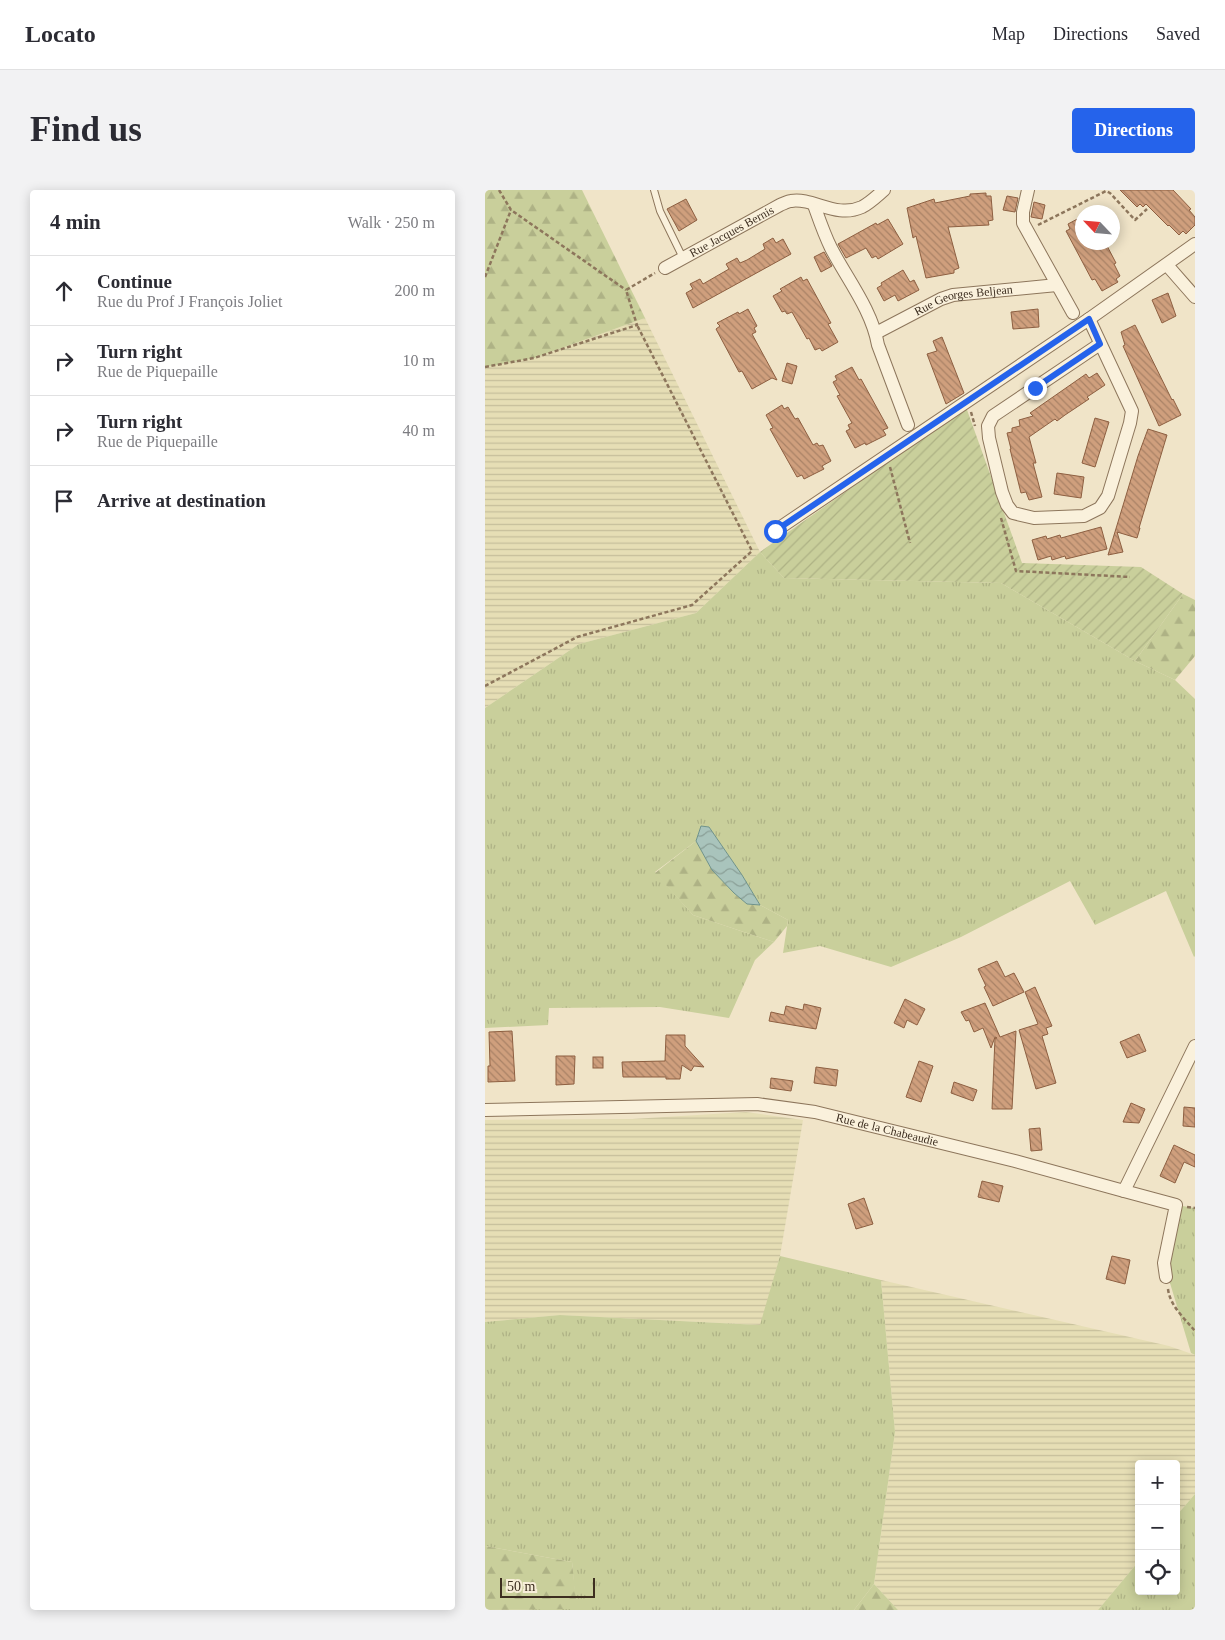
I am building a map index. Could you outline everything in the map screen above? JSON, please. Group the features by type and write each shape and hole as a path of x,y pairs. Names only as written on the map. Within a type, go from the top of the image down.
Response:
{"street":[{"name":"Rue Jacques Bernis","path":"665,268 780,205 791,201 802,201 833,209 849,210 861,208 884,190"},
{"path":"1028,190 1022,218 1073,313"},
{"path":"814,205 830,246 871,320 878,345 908,425"},
{"path":"775,531 1089,319 1195,244"},
{"path":"1167,265 1195,297"},
{"name":"Rue Georges Beljean","path":"876,333 941,299 953,295 1057,284"},
{"path":"1089,319 1132,411 1108,496 1100,508 1084,516 1035,518 1013,513 1002,492 989,438 988,426 993,416 1100,344"},
{"path":"1124,1191 1195,1046"},
{"name":"Rue de la Chabeaudie","path":"485,1110 757,1104 815,1112 1015,1161 1176,1205 1164,1264 1166,1277"}],"lane":[{"path":"654,190 660,211 683,258"}],"path":[{"path":"485,686 577,637 692,606 752,551 637,325 626,290 511,210 499,190"},
{"path":"1027,230 1106,191 1135,220 1147,209"},
{"path":"485,277 511,210"},
{"path":"626,290 665,268"},
{"path":"485,367 534,358 637,325"},
{"path":"887,454 910,543"},
{"path":"1166,1277 1169,1296 1179,1312 1195,1331"}],"shaded area":[{"path":"645,318 760,552 696,613 579,644 485,708 485,367 534,358"},
{"path":"746,1112 803,1120 780,1256 761,1325 560,1315 485,1322 485,1120 632,1119"},
{"path":"881,1280 1169,1346 1195,1355 1195,1494 1180,1511 1180,1460 1135,1460 1135,1566 1098,1610 898,1610 874,1584 895,1432"}],"green space":[{"path":"485,190 582,190 645,318 534,358 485,367"},
{"path":"966,407 1022,563 1141,567 1183,594 1135,661 1001,583 784,578 760,552"},
{"path":"760,552 784,578 1001,583 1135,661 1175,680 1195,699 1195,956 1166,891 1095,925 1070,881 961,937 891,967 820,946 783,953 788,920 760,905 709,827 701,826 696,841 655,872 693,915 774,942 755,960 729,1018 660,1007 549,1008 548,1025 485,1028 485,708 579,644 696,613"},
{"path":"1183,594 1195,600 1195,656 1175,680 1135,661"},
{"path":"696,841 712,870 734,893 747,904 760,905 788,920 787,926 774,942 693,915 655,873"},
{"path":"1176,1205 1195,1208 1195,1355 1191,1353 1164,1263"},
{"path":"780,1256 881,1280 895,1432 874,1584 854,1610 493,1610 576,1608 572,1562 485,1546 485,1322 560,1315 760,1325"},
{"path":"1195,1494 1195,1610 1098,1610 1135,1566 1135,1595 1180,1595 1180,1511"},
{"path":"485,1546 572,1562 577,1609 485,1610"},
{"path":"874,1584 898,1610 854,1610"}],"water":[{"path":"701,826 709,827 760,905 747,904 712,870 696,841"}],"building":[{"path":"1120,190 1173,190 1191,209 1189,210 1195,217 1195,225 1186,234 1183,231 1179,235 1146,204 1143,207 1140,204 1137,207"},
{"path":"986,193 986,196 991,196 993,220 988,221 989,225 948,227 959,268 954,270 954,273 926,278 916,236 913,238 907,208 934,199 935,203 970,196 970,194"},
{"path":"1007,196 1018,198 1015,212 1003,210"},
{"path":"686,199 697,220 679,231 667,209"},
{"path":"1034,202 1045,205 1042,219 1031,217"},
{"path":"888,219 903,244 878,259 876,256 872,258 866,248 846,258 838,244 876,223 877,225"},
{"path":"1075,220 1075,248 1066,231 1070,229 1068,224"},
{"path":"773,238 776,243 783,239 791,254 693,308 686,293 693,289 690,284 700,279 703,284 729,269 726,264 737,258 740,263 747,260 765,249 763,244"},
{"path":"1076,250 1109,250 1120,276 1116,279 1118,282 1102,291 1095,279 1092,280"},
{"path":"824,252 832,266 821,272 814,257"},
{"path":"903,270 910,282 914,280 919,290 898,301 895,295 884,301 877,288 882,285 881,283"},
{"path":"801,277 803,281 807,279 831,323 828,324 838,342 822,351 820,348 815,350 792,312 787,314 785,311 782,312 773,296 782,291 780,289"},
{"path":"1168,293 1176,316 1162,323 1152,300"},
{"path":"748,309 757,326 754,328 756,332 752,334 777,380 772,378 752,389 742,371 739,372 716,329 720,326 717,323"},
{"path":"1038,309 1039,327 1013,329 1011,312"},
{"path":"1135,325 1181,415 1159,426 1123,346 1125,345 1121,332"},
{"path":"942,337 964,393 946,404 927,354 937,351 933,341"},
{"path":"787,363 797,366 792,384 782,381"},
{"path":"852,367 859,380 861,379 888,428 883,430 886,435 855,448 846,431 850,429 848,425 852,423 837,396 840,395 833,382 837,380 835,376"},
{"path":"1097,373 1105,385 1087,397 1089,399 1057,421 1055,419 1029,437 1036,463 1033,463 1042,497 1029,500 1026,492 1021,493 1007,433 1012,432 1012,428 1020,426 1019,420 1033,416 1030,413 1086,374 1089,378"},
{"path":"782,405 784,409 788,407 795,419 798,418 813,445 817,443 819,446 823,445 831,461 822,466 824,469 804,479 802,475 797,477 770,429 773,428 766,415"},
{"path":"1095,418 1109,422 1095,467 1082,463"},
{"path":"1148,429 1167,435 1137,538 1117,532 1123,552 1108,555 1138,456"},
{"path":"1057,473 1084,477 1081,498 1054,494"},
{"path":"1101,527 1107,549 1066,559 1065,556 1052,560 1051,556 1038,560 1032,540 1046,536 1047,539 1060,535 1061,538"},
{"path":"997,961 1005,977 1014,973 1024,992 993,1006 978,969"},
{"path":"1035,987 1052,1026 1046,1028 1048,1034 1042,1036 1056,1083 1036,1089 1019,1030 1038,1024 1025,992"},
{"path":"905,999 925,1009 917,1025 907,1020 904,1028 894,1023"},
{"path":"985,1003 1000,1037 1016,1031 1012,1109 992,1109 995,1038 997,1038 995,1037 991,1048 983,1028 974,1032 969,1020 966,1021 961,1012"},
{"path":"804,1004 821,1008 816,1029 769,1021 771,1012 784,1015 786,1006 803,1010"},
{"path":"512,1031 515,1081 488,1082 488,1066 490,1066 489,1032"},
{"path":"1139,1034 1146,1051 1127,1058 1120,1042"},
{"path":"666,1035 685,1035 685,1046 704,1067 694,1066 691,1071 682,1065 680,1079 666,1079 666,1077 623,1077 622,1062 665,1061"},
{"path":"556,1056 575,1056 574,1084 556,1085"},
{"path":"593,1057 603,1057 603,1068 593,1068"},
{"path":"919,1061 933,1066 921,1102 906,1097"},
{"path":"816,1067 838,1070 836,1086 814,1083"},
{"path":"771,1078 793,1081 791,1091 770,1088"},
{"path":"954,1082 977,1090 973,1101 951,1093"},
{"path":"1131,1103 1145,1109 1139,1123 1123,1122"},
{"path":"1184,1107 1195,1108 1195,1127 1183,1126"},
{"path":"1040,1128 1042,1150 1031,1151 1029,1129"},
{"path":"1174,1145 1195,1155 1195,1167 1184,1162 1175,1183 1160,1176"},
{"path":"982,1181 1003,1186 999,1202 978,1197"},
{"path":"864,1198 873,1224 856,1229 848,1204"},
{"path":"1112,1256 1130,1260 1125,1284 1106,1279"}],"route":[{"path":"775,531 1089,319 1100,344 1035,388"}]}
